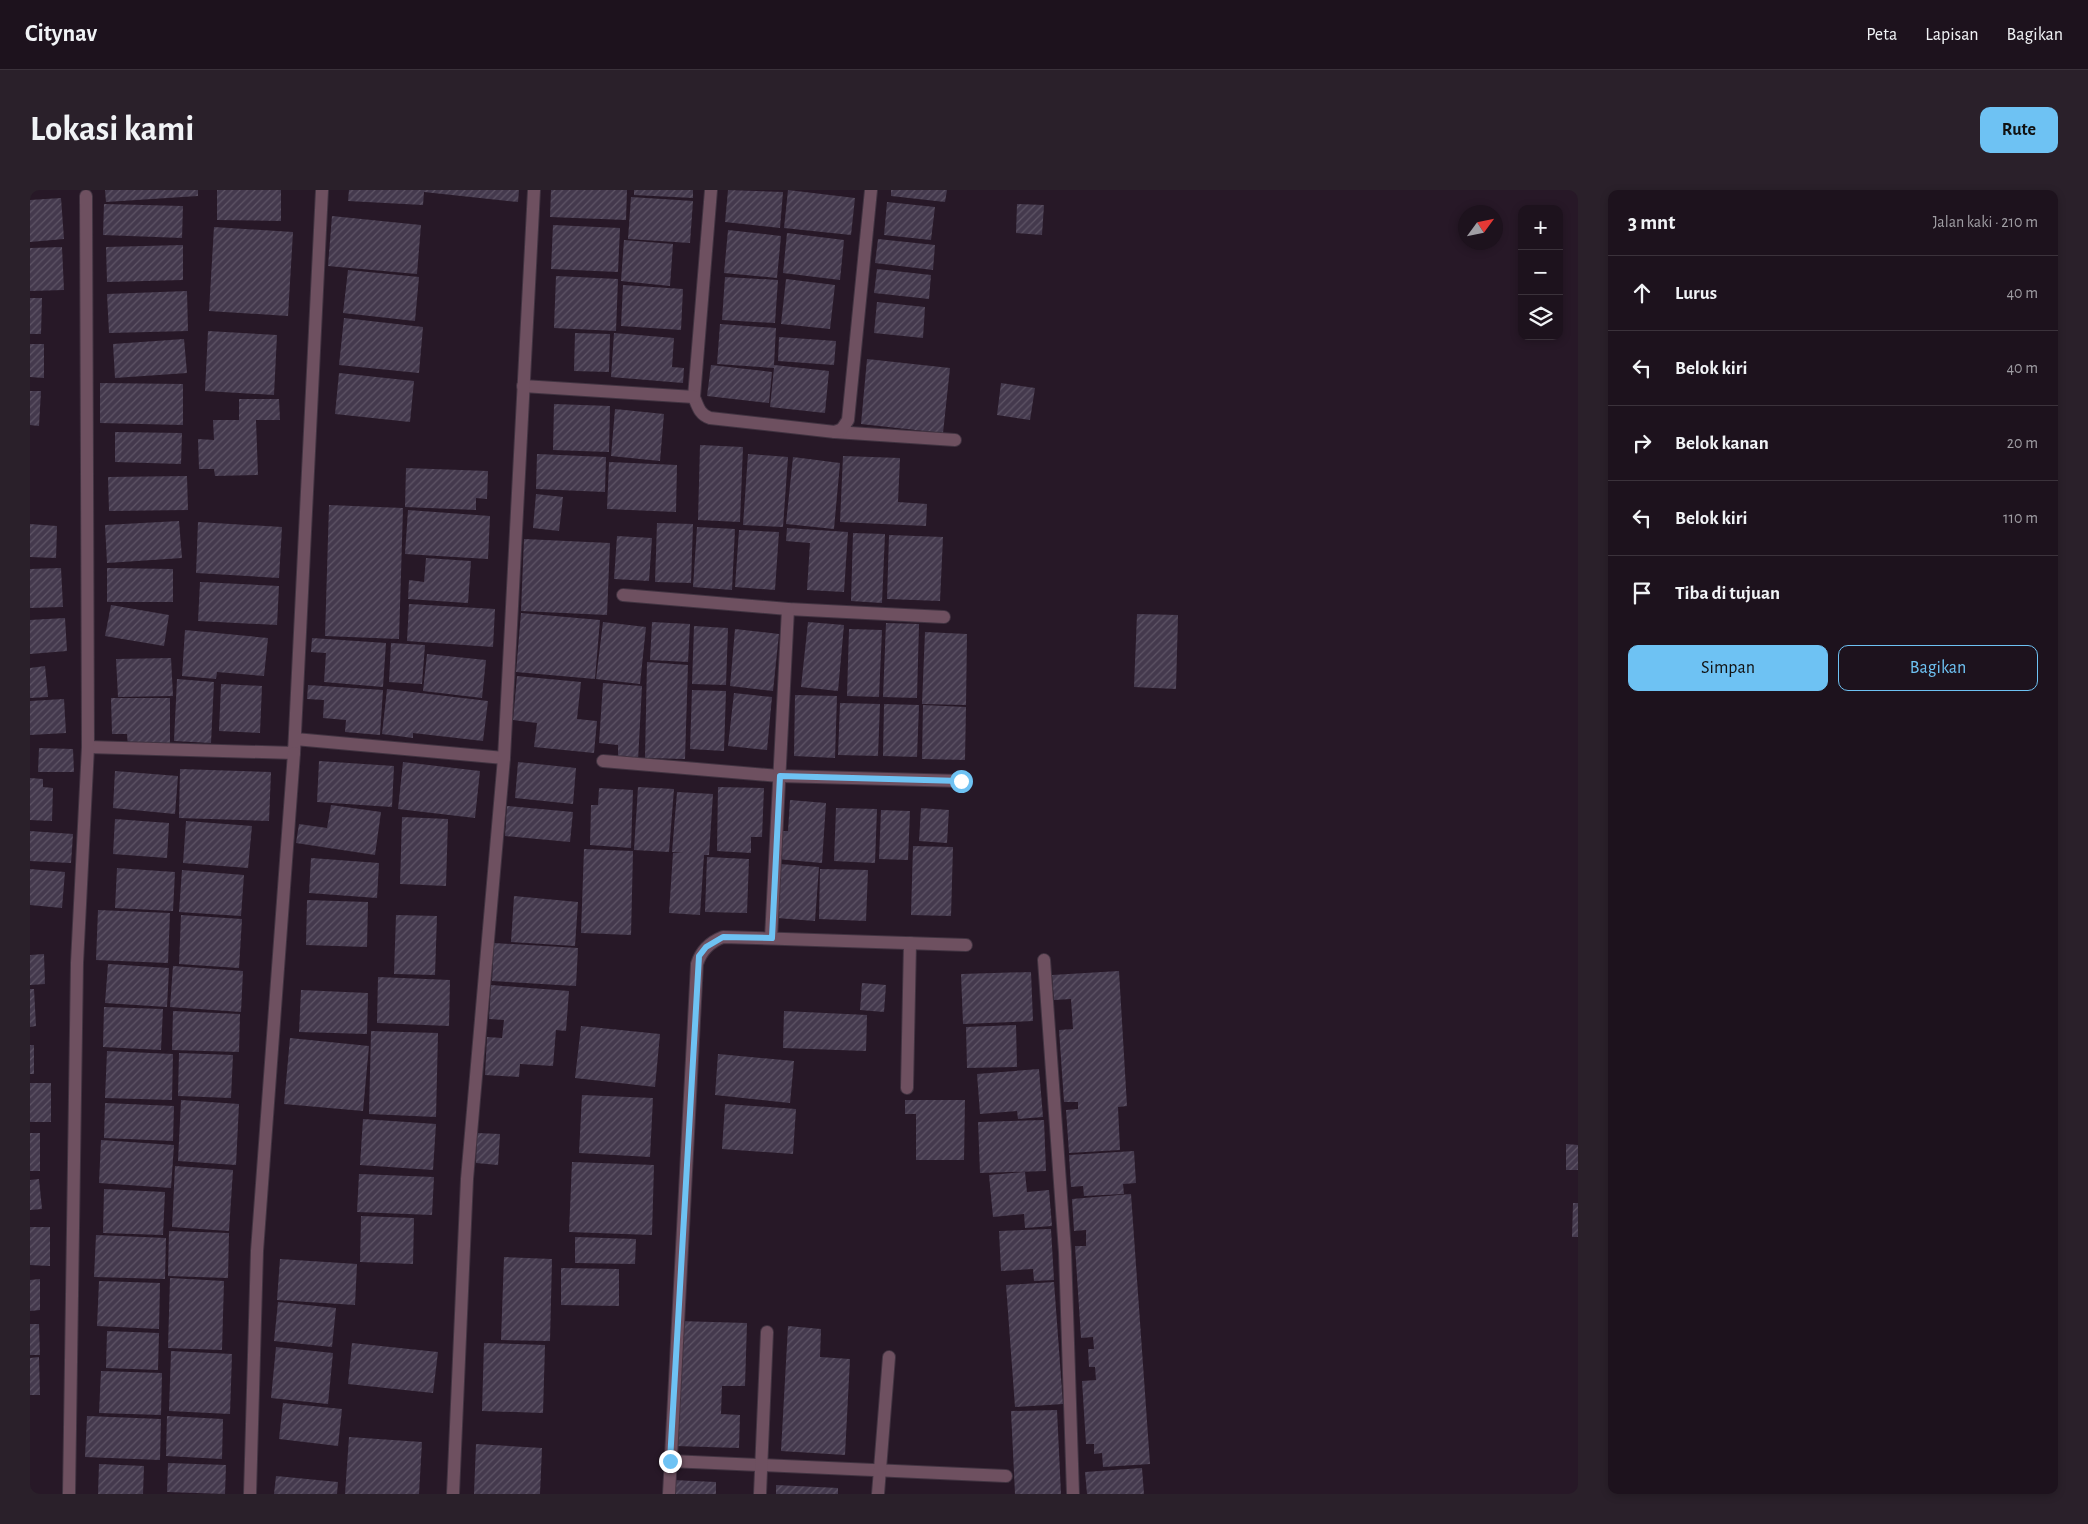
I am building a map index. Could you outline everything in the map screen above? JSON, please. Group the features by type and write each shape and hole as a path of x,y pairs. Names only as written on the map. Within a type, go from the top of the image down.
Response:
{"street":[{"path":"250,1494 257,1251 295,739 322,190"},
{"path":"453,1494 467,1179 504,758 534,190"},
{"path":"711,190 694,397 704,416 835,432 955,440"},
{"path":"835,432 842,429 848,420 871,190"},
{"path":"69,1494 77,972 88,747 86,196"},
{"path":"524,386 694,397"},
{"path":"622,594 788,609 944,617"},
{"path":"772,938 788,609"},
{"path":"295,739 504,758"},
{"path":"88,747 294,752"},
{"path":"603,761 780,776 961,781"},
{"path":"669,1494 697,964 699,956 706,947 723,937 966,945"},
{"path":"907,1088 910,943"},
{"path":"1044,960 1065,1252 1073,1494"},
{"path":"760,1494 768,1332"},
{"path":"878,1494 888,1357"},
{"path":"670,1461 1006,1476"}],"building":[{"path":"105,190 198,190 198,196 106,202"},
{"path":"217,190 281,190 281,221 217,220"},
{"path":"349,190 519,190 518,202 424,192 423,205 348,201"},
{"path":"551,190 627,190 626,220 550,217"},
{"path":"634,190 693,190 693,198 634,195"},
{"path":"728,190 783,192 780,228 725,222"},
{"path":"788,190 855,198 851,235 784,228"},
{"path":"891,190 947,190 945,202 891,196"},
{"path":"631,197 693,201 690,243 628,239"},
{"path":"61,198 64,239 30,242 30,200"},
{"path":"887,202 935,207 931,240 884,235"},
{"path":"104,204 183,206 182,238 103,235"},
{"path":"1017,204 1044,205 1042,235 1016,233"},
{"path":"332,216 421,225 417,274 328,266"},
{"path":"553,225 620,228 618,272 551,269"},
{"path":"214,227 293,232 288,316 209,311"},
{"path":"728,230 781,236 777,278 724,273"},
{"path":"787,233 844,240 840,280 783,273"},
{"path":"878,239 935,245 933,270 875,263"},
{"path":"624,240 673,244 670,286 621,281"},
{"path":"183,245 183,280 107,282 106,247"},
{"path":"62,247 64,290 30,291 30,248"},
{"path":"877,269 931,275 929,299 874,293"},
{"path":"348,270 419,277 415,321 343,313"},
{"path":"556,276 618,279 616,331 554,328"},
{"path":"725,277 778,280 775,323 722,320"},
{"path":"786,279 835,285 830,329 781,324"},
{"path":"623,285 683,289 681,330 621,326"},
{"path":"187,291 188,331 109,333 107,294"},
{"path":"30,298 42,298 41,334 30,334"},
{"path":"877,302 925,307 923,338 874,333"},
{"path":"344,318 423,327 419,373 339,365"},
{"path":"720,324 776,328 774,365 829,371 825,413 770,407 774,368 717,364"},
{"path":"208,331 277,335 274,395 205,391"},
{"path":"575,333 610,334 609,372 574,371"},
{"path":"614,333 674,338 672,367 684,368 683,383 611,377"},
{"path":"779,337 836,341 834,365 778,361"},
{"path":"184,339 187,373 115,378 113,344"},
{"path":"30,344 44,344 44,378 30,377"},
{"path":"867,359 950,368 943,433 861,424"},
{"path":"711,365 772,372 769,403 707,396"},
{"path":"339,373 414,381 410,422 335,414"},
{"path":"100,383 183,384 183,425 100,423"},
{"path":"1001,383 1035,388 1030,420 997,415"},
{"path":"30,391 41,391 39,426 30,425"},
{"path":"239,399 279,399 280,420 256,420 258,475 215,476 214,469 199,469 198,439 214,440 213,420 239,420"},
{"path":"554,404 610,406 609,452 553,450"},
{"path":"615,409 664,414 660,461 611,456"},
{"path":"115,432 182,433 181,464 115,462"},
{"path":"700,445 743,447 740,522 698,520"},
{"path":"537,454 606,457 605,492 536,489"},
{"path":"748,454 788,457 783,527 743,525"},
{"path":"843,456 900,458 898,502 927,504 926,526 840,522"},
{"path":"793,457 840,463 834,529 786,524"},
{"path":"609,462 677,465 676,512 607,509"},
{"path":"406,468 488,471 487,499 476,498 476,510 405,507"},
{"path":"187,476 188,510 109,511 108,477"},
{"path":"536,494 563,497 559,531 533,528"},
{"path":"329,505 403,508 399,639 325,636"},
{"path":"408,510 490,516 488,559 405,554"},
{"path":"179,521 182,558 107,563 105,525"},
{"path":"198,522 282,527 279,578 196,573"},
{"path":"657,523 693,524 691,583 655,582"},
{"path":"30,524 57,526 56,558 30,557"},
{"path":"697,527 735,529 732,590 693,587"},
{"path":"787,528 848,532 844,592 807,590 810,543 786,541"},
{"path":"739,530 779,532 775,590 735,587"},
{"path":"853,533 885,534 882,603 851,601"},
{"path":"889,535 943,537 940,601 887,599"},
{"path":"617,536 652,538 649,581 614,579"},
{"path":"524,539 610,543 607,615 521,611"},
{"path":"426,558 471,561 468,603 408,599 409,580 424,582"},
{"path":"61,568 63,607 30,608 30,569"},
{"path":"107,568 173,569 173,602 107,602"},
{"path":"200,582 279,586 277,625 198,621"},
{"path":"409,604 495,609 493,647 407,641"},
{"path":"111,605 169,615 164,646 105,636"},
{"path":"521,613 600,620 595,679 516,672"},
{"path":"1137,614 1178,615 1176,689 1134,687"},
{"path":"65,618 67,651 30,654 30,620"},
{"path":"603,622 646,627 640,684 596,679"},
{"path":"652,622 690,624 688,662 650,660"},
{"path":"808,622 844,625 838,691 801,687"},
{"path":"886,623 919,624 917,698 883,697"},
{"path":"694,626 728,628 726,685 692,684"},
{"path":"735,629 779,634 773,691 730,686"},
{"path":"849,629 882,630 879,697 847,696"},
{"path":"185,630 268,638 264,676 217,672 216,679 182,676"},
{"path":"925,632 967,634 966,705 922,704"},
{"path":"312,638 386,643 383,687 324,682 326,653 311,652"},
{"path":"391,643 425,645 422,684 389,682"},
{"path":"427,654 486,660 482,698 423,691"},
{"path":"171,658 173,696 118,697 116,659"},
{"path":"647,662 688,665 685,759 645,758"},
{"path":"45,666 48,697 30,698 30,668"},
{"path":"517,676 581,682 577,719 597,721 594,753 534,747 537,723 513,720"},
{"path":"177,679 214,682 211,743 174,741"},
{"path":"603,683 642,686 638,761 618,759 618,745 599,743"},
{"path":"221,684 262,686 260,733 219,731"},
{"path":"308,685 383,690 380,735 345,732 346,720 323,718 324,700 307,699"},
{"path":"387,689 488,701 483,741 413,733 413,738 382,734"},
{"path":"692,690 726,691 724,751 690,749"},
{"path":"734,693 772,697 767,750 728,746"},
{"path":"795,695 837,696 835,758 794,756"},
{"path":"111,698 170,698 170,747 128,747 127,734 112,734"},
{"path":"64,699 66,733 30,735 30,701"},
{"path":"840,703 880,704 878,756 838,755"},
{"path":"884,704 919,705 917,757 883,756"},
{"path":"923,705 966,707 965,760 922,759"},
{"path":"39,748 73,749 74,772 38,772"},
{"path":"319,761 394,766 392,807 317,802"},
{"path":"403,762 480,771 475,818 398,809"},
{"path":"518,762 576,768 573,804 515,798"},
{"path":"180,769 271,772 269,821 179,818"},
{"path":"115,771 178,776 175,814 113,808"},
{"path":"30,778 43,779 43,787 53,788 52,821 30,820"},
{"path":"638,787 674,789 669,852 634,850"},
{"path":"718,787 764,788 762,837 751,837 751,853 717,851"},
{"path":"599,788 633,790 631,848 590,845 591,805 598,805"},
{"path":"677,792 713,794 709,855 704,855 700,915 669,913 673,853 683,853 672,852"},
{"path":"790,800 826,803 822,863 777,859 779,831 788,831"},
{"path":"331,805 381,812 375,855 296,843 299,824 327,828"},
{"path":"507,806 573,812 570,842 505,836"},
{"path":"836,808 877,809 875,863 834,861"},
{"path":"921,808 949,810 947,843 919,841"},
{"path":"881,810 910,811 908,860 879,859"},
{"path":"402,817 448,819 446,886 400,884"},
{"path":"115,819 169,823 167,858 113,854"},
{"path":"186,821 252,826 248,868 183,863"},
{"path":"30,831 73,834 71,863 30,861"},
{"path":"913,846 953,847 951,916 911,915"},
{"path":"584,849 633,851 631,935 581,933"},
{"path":"707,857 749,859 747,913 705,912"},
{"path":"311,858 379,863 377,898 309,893"},
{"path":"780,864 819,867 815,921 777,918"},
{"path":"117,868 175,872 173,911 115,908"},
{"path":"30,869 65,872 62,908 30,905"},
{"path":"820,869 868,870 866,921 819,919"},
{"path":"182,870 244,875 241,916 179,912"},
{"path":"514,896 578,902 575,946 511,942"},
{"path":"307,900 368,902 367,947 306,945"},
{"path":"98,910 170,913 168,963 96,960"},
{"path":"181,915 242,919 239,968 179,964"},
{"path":"396,915 437,916 435,975 394,974"},
{"path":"494,943 578,948 576,986 492,981"},
{"path":"44,954 45,984 30,985 30,955"},
{"path":"108,964 169,968 167,1007 105,1003"},
{"path":"173,966 243,971 241,1012 170,1007"},
{"path":"1119,971 1127,1106 1118,1107 1120,1150 1069,1153 1066,1110 1078,1109 1078,1102 1064,1102 1059,1030 1073,1029 1071,999 1054,1000 1052,975"},
{"path":"1031,972 1033,1021 963,1024 961,974"},
{"path":"378,977 450,980 449,1026 377,1023"},
{"path":"862,983 886,985 884,1012 860,1010"},
{"path":"491,985 569,991 566,1031 556,1030 553,1066 520,1064 519,1077 485,1075 487,1037 502,1038 504,1020 489,1019"},
{"path":"30,989 34,989 36,1026 30,1027"},
{"path":"301,990 368,993 367,1034 299,1032"},
{"path":"104,1007 163,1009 161,1050 103,1047"},
{"path":"173,1011 240,1014 239,1052 172,1050"},
{"path":"784,1011 867,1015 866,1051 783,1048"},
{"path":"1016,1025 1017,1067 967,1068 966,1027"},
{"path":"581,1026 660,1034 655,1087 575,1078"},
{"path":"371,1031 438,1033 436,1117 369,1114"},
{"path":"290,1038 369,1046 363,1111 284,1104"},
{"path":"30,1045 34,1045 34,1074 30,1074"},
{"path":"107,1051 173,1054 172,1100 105,1098"},
{"path":"179,1053 233,1055 231,1098 178,1096"},
{"path":"718,1054 794,1061 790,1103 715,1095"},
{"path":"1039,1069 1043,1117 1018,1119 1017,1111 980,1114 977,1074"},
{"path":"30,1083 51,1083 51,1122 30,1122"},
{"path":"582,1095 653,1098 650,1157 579,1153"},
{"path":"181,1100 239,1104 236,1165 178,1161"},
{"path":"905,1100 965,1100 964,1160 916,1160 916,1114 905,1114"},
{"path":"105,1103 174,1106 173,1141 104,1138"},
{"path":"725,1104 796,1109 793,1154 722,1149"},
{"path":"363,1119 436,1124 433,1170 360,1165"},
{"path":"1044,1120 1046,1171 980,1173 978,1122"},
{"path":"30,1133 40,1133 40,1171 30,1171"},
{"path":"477,1133 500,1134 498,1165 476,1163"},
{"path":"101,1140 174,1145 171,1188 99,1183"},
{"path":"1566,1144 1578,1145 1578,1170 1566,1170"},
{"path":"1134,1151 1136,1183 1123,1184 1124,1194 1084,1196 1083,1186 1071,1187 1069,1155"},
{"path":"572,1162 654,1165 652,1235 569,1232"},
{"path":"175,1166 233,1170 229,1231 172,1227"},
{"path":"1025,1172 1027,1192 1049,1190 1052,1226 1025,1228 1024,1214 993,1217 989,1175"},
{"path":"359,1174 434,1177 432,1215 357,1212"},
{"path":"39,1179 42,1209 30,1210 30,1180"},
{"path":"104,1189 165,1192 163,1235 103,1233"},
{"path":"1131,1194 1150,1464 1103,1467 1102,1453 1094,1454 1094,1444 1086,1444 1082,1381 1096,1380 1095,1367 1089,1367 1088,1349 1094,1349 1093,1337 1081,1338 1075,1246 1086,1246 1086,1230 1074,1231 1072,1199"},
{"path":"1573,1203 1578,1203 1578,1237 1572,1237"},
{"path":"361,1216 414,1218 413,1264 360,1262"},
{"path":"30,1227 50,1227 50,1266 30,1265"},
{"path":"1051,1229 1054,1280 1034,1281 1033,1269 1001,1271 999,1231"},
{"path":"169,1231 229,1233 228,1278 168,1276"},
{"path":"96,1235 166,1238 165,1279 94,1277"},
{"path":"575,1237 636,1239 635,1264 575,1263"},
{"path":"504,1257 552,1259 550,1341 501,1340"},
{"path":"280,1259 357,1264 355,1305 277,1300"},
{"path":"561,1268 619,1269 619,1306 561,1305"},
{"path":"170,1278 224,1281 222,1350 168,1348"},
{"path":"40,1279 40,1310 30,1311 30,1280"},
{"path":"99,1281 160,1283 159,1329 97,1326"},
{"path":"1054,1282 1063,1404 1015,1407 1006,1285"},
{"path":"278,1302 336,1308 332,1347 274,1341"},
{"path":"679,1321 747,1323 745,1386 722,1386 721,1414 740,1415 739,1448 675,1446"},
{"path":"30,1324 39,1324 40,1355 30,1355"},
{"path":"788,1326 821,1329 820,1357 850,1359 845,1455 781,1451"},
{"path":"107,1331 159,1333 158,1370 106,1368"},
{"path":"352,1343 438,1352 433,1393 348,1384"},
{"path":"484,1343 545,1345 543,1413 482,1411"},
{"path":"276,1347 333,1353 328,1404 271,1398"},
{"path":"171,1351 232,1354 230,1414 169,1411"},
{"path":"39,1357 40,1395 30,1395 30,1358"},
{"path":"101,1371 162,1373 161,1415 99,1413"},
{"path":"283,1403 342,1409 338,1446 279,1439"},
{"path":"1057,1410 1061,1494 1015,1494 1011,1411"},
{"path":"87,1416 161,1419 160,1460 85,1457"},
{"path":"167,1416 223,1419 222,1459 166,1456"},
{"path":"349,1437 422,1442 419,1494 345,1494"},
{"path":"476,1444 542,1448 540,1494 474,1494"},
{"path":"168,1463 226,1465 225,1494 167,1492"},
{"path":"99,1464 144,1466 143,1494 98,1494"},
{"path":"1142,1468 1144,1494 1087,1494 1085,1472"},
{"path":"276,1476 338,1482 337,1494 274,1494"},
{"path":"673,1480 716,1482 716,1494 673,1494"},
{"path":"776,1485 838,1488 838,1494 776,1494"}],"route":[{"path":"670,1461 697,964 699,956 706,947 723,937 772,938 780,776 961,781"}]}
